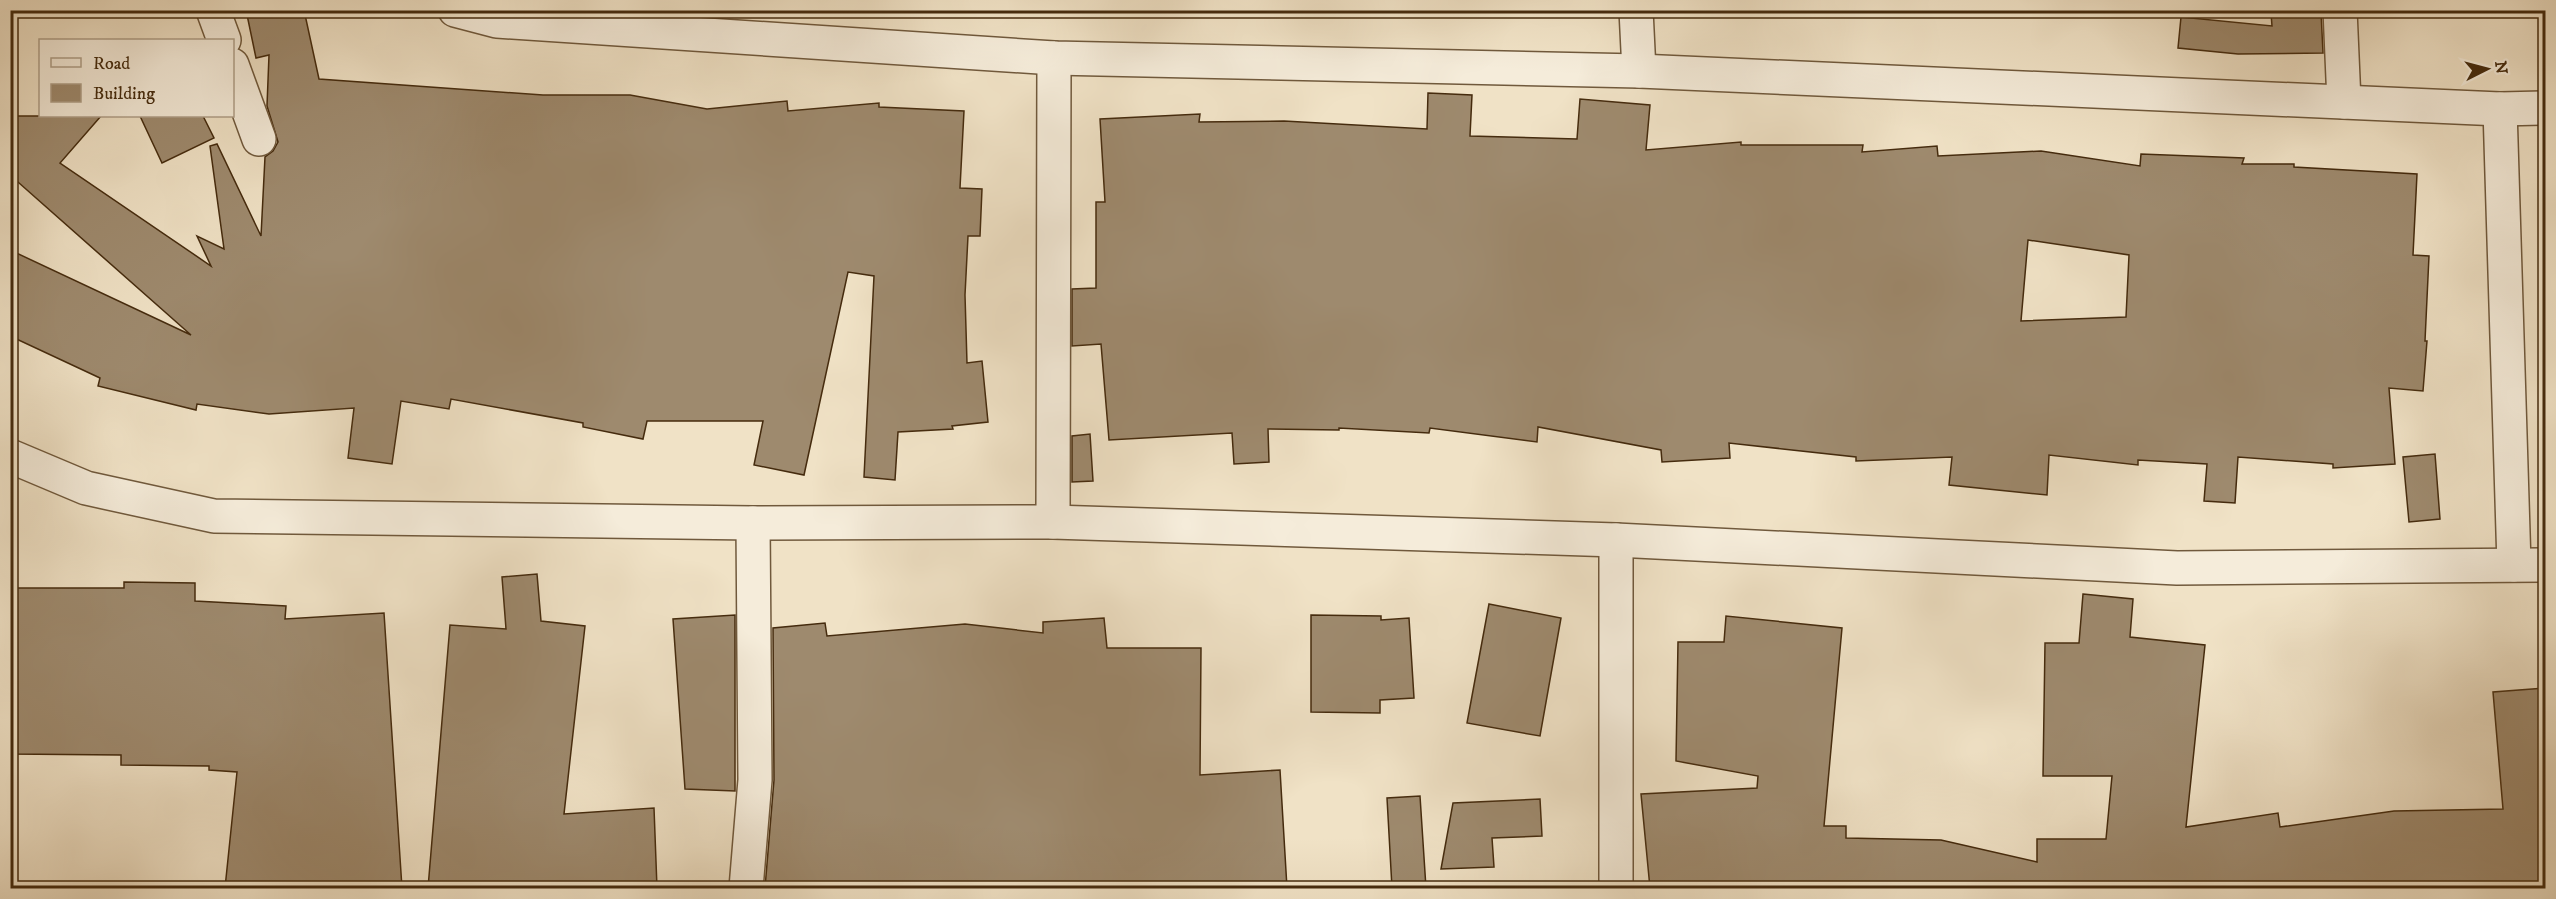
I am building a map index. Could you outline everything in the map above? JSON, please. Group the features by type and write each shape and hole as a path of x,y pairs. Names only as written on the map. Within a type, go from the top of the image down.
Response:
{"street":[{"path":"213,10 224,39"},
{"path":"455,10 497,21 1054,58 1639,71 2500,109 2546,108"},
{"path":"1636,10 1639,71"},
{"path":"2340,10 2344,102"},
{"path":"1053,522 1054,58"},
{"path":"234,70 259,139"},
{"path":"10,456 86,488 214,516 753,524 1053,522 1616,540 2177,568 2530,565 2500,109"},
{"path":"746,888 755,780 753,524"},
{"path":"1616,540 1616,888"}],"building":[{"path":"246,10 304,10 319,79 543,95 630,95 707,109 787,101 788,111 879,103 879,107 964,111 960,188 982,189 980,236 968,236 965,295 967,363 982,361 988,422 952,426 953,429 898,432 895,480 864,477 874,276 848,272 804,475 754,465 763,421 647,421 643,439 583,427 583,423 451,399 449,409 401,401 392,464 348,458 354,408 269,414 197,404 196,410 98,386 100,378 10,336 10,250 191,335 10,175 10,116 100,117 60,163 211,266 197,236 224,249 210,146 217,144 261,236 265,157 273,151 278,142 267,106 269,55 256,58"},
{"path":"2321,12 2323,53 2238,54 2178,48 2181,17 2272,26 2271,13"},
{"path":"1428,93 1472,95 1470,136 1577,139 1580,99 1650,105 1646,150 1741,142 1741,145 1863,145 1862,152 1937,146 1938,156 2041,151 2140,166 2141,154 2244,158 2242,164 2294,164 2294,167 2417,174 2413,255 2429,256 2423,391 2389,388 2395,464 2333,468 2333,464 2238,457 2235,503 2204,501 2207,464 2138,460 2138,465 2049,455 2047,495 1949,485 1952,457 1856,461 1856,457 1729,443 1730,458 1662,462 1661,450 1538,427 1537,442 1430,428 1429,433 1339,428 1339,430 1268,429 1269,462 1234,464 1232,433 1109,440 1101,344 1072,346 1072,289 1096,288 1096,202 1105,202 1100,119 1200,114 1199,122 1284,121 1427,129","holes":["2028,240 2129,255 2126,317 2021,321"]},
{"path":"140,117 204,117 214,138 162,163"},
{"path":"1090,434 1093,481 1072,482 1072,436"},
{"path":"2435,454 2440,519 2409,522 2403,457"},
{"path":"537,574 541,621 585,626 564,814 654,808 657,888 428,888 450,625 506,629 502,577"},
{"path":"124,582 195,583 195,601 286,606 285,619 384,613 402,888 225,888 237,772 209,770 209,766 121,765 121,755 10,754 10,588 124,588"},
{"path":"2083,594 2133,599 2130,637 2205,645 2186,827 2278,813 2280,827 2394,811 2503,809 2493,692 2546,688 2546,888 1650,888 1641,794 1757,788 1758,776 1676,761 1678,642 1724,642 1726,616 1842,628 1824,826 1846,826 1846,838 1941,840 2037,862 2037,839 2106,839 2112,776 2043,776 2045,643 2079,643"},
{"path":"1489,604 1561,618 1540,736 1467,723"},
{"path":"735,615 735,791 685,789 673,619"},
{"path":"1311,615 1381,616 1381,620 1409,618 1414,698 1380,700 1380,713 1311,712"},
{"path":"1104,618 1107,648 1201,648 1200,775 1280,770 1287,888 765,888 774,780 773,628 825,623 827,636 965,624 1043,633 1043,622"},
{"path":"1420,796 1426,888 1392,888 1387,798"},
{"path":"1540,799 1542,836 1492,838 1494,867 1441,869 1453,803"}]}
